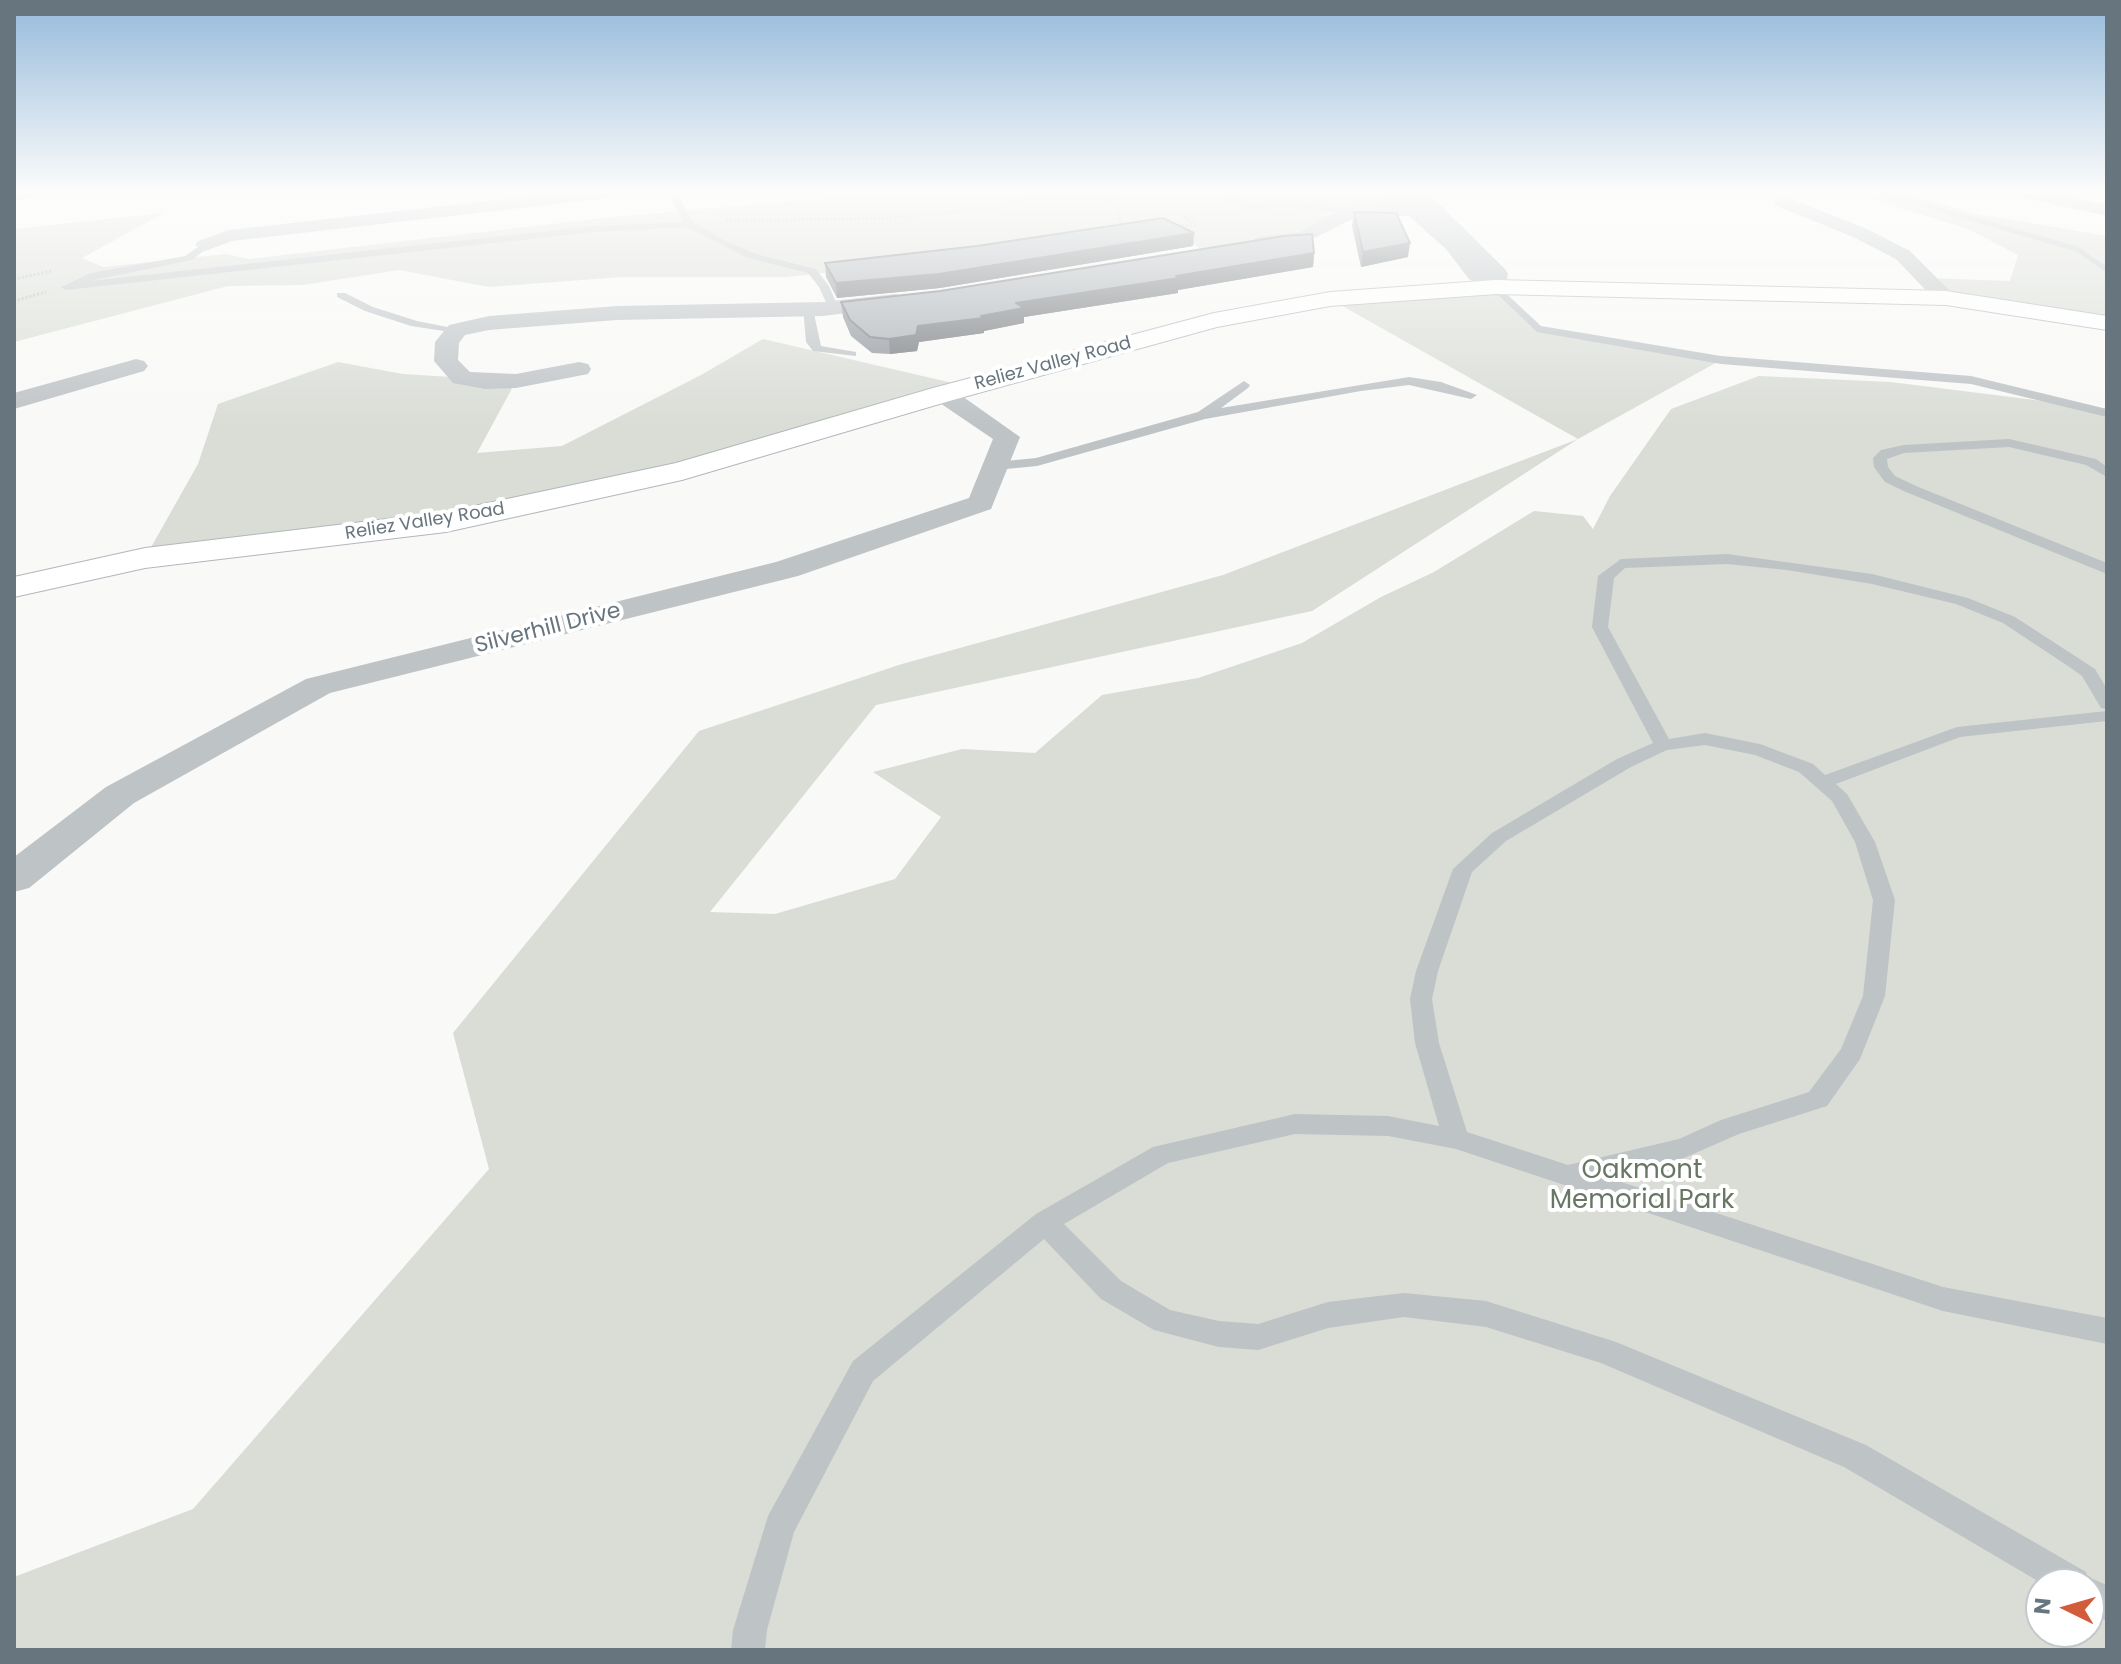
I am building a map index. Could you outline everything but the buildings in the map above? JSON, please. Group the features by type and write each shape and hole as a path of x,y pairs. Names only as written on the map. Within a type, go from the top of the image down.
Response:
{"main road":[{"name":"Reliez Valley Road","path":"14,587 145,558 446,522 682,471 943,394 1242,315 1330,299 1496,287 1946,298 2107,323"}],"street":[{"path":"1474,271 1496,287"},
{"path":"1919,271 1946,298"},
{"path":"579,369 516,381 485,382 462,378 446,361 447,342 457,330 489,323 617,313 807,309 910,300"},
{"path":"14,401 136,366"},
{"name":"Silverhill Drive","path":"14,878 120,795 318,686 787,569 981,503 1007,437 943,394"}],"lane":[{"path":"66,287 95,275 119,271"},
{"path":"66,287 215,271"},
{"path":"811,271 824,286 833,307"},
{"path":"1496,287 1537,329 1721,360 1971,380 2107,413"},
{"path":"341,295 369,309 415,324 457,330"},
{"path":"807,309 812,342 817,349 852,354"},
{"path":"996,466 1037,462 1203,415 1409,381 1471,395"},
{"path":"1203,415 1244,385"},
{"path":"2107,473 2081,459 2009,443 1904,449 1886,453 1880,458 1881,467 1890,479 2107,569"},
{"path":"1663,745 1600,627 1606,576 1621,564 1727,559 1787,565 1872,579 1962,601 2009,620 2074,662 2089,673 2107,704"},
{"path":"1823,782 1957,732 2107,716"},
{"path":"1456,1139 1427,1043 1421,999 1427,971 1463,869 1499,837 1624,763 1663,745 1705,739 1760,750 1806,768 1840,798 1865,842 1884,900 1874,996 1852,1053 1818,1099 1730,1127 1684,1148 1568,1176"},
{"path":"748,1650 750,1630 779,1527 863,1371 1045,1222 1162,1154 1295,1124 1388,1126 1456,1139 1943,1299 2107,1331"},
{"path":"1045,1222 1111,1290 1164,1321 1205,1331 1258,1337 1328,1315 1404,1305 1486,1314 1606,1351 1855,1456 2047,1568"}],"path":[{"path":"14,301 66,287"}],"green space":[{"path":"14,271 395,271 303,285 228,286 14,342"},
{"path":"402,271 849,271 786,277 622,277 489,287"},
{"path":"2013,271 2107,271 2107,323 1946,298 1926,278 2010,281"},
{"path":"1496,287 1537,329 1721,360 1578,439 1330,299"},
{"path":"763,339 970,387 739,456 446,522 145,558 198,464 218,404 338,362 403,374 516,381 477,453 562,446 701,375"},
{"name":"Oakmont Memorial Park","path":"1759,376 1891,382 2107,409 2107,1650 14,1650 14,1577 193,1509 489,1169 453,1033 699,731 902,664 1223,575 1578,439 1312,611 876,705 710,912 775,914 895,879 941,817 873,772 962,749 1035,753 1102,695 1198,678 1302,643 1381,597 1434,572 1534,511 1583,516 1593,529 1610,496 1671,409"}]}
